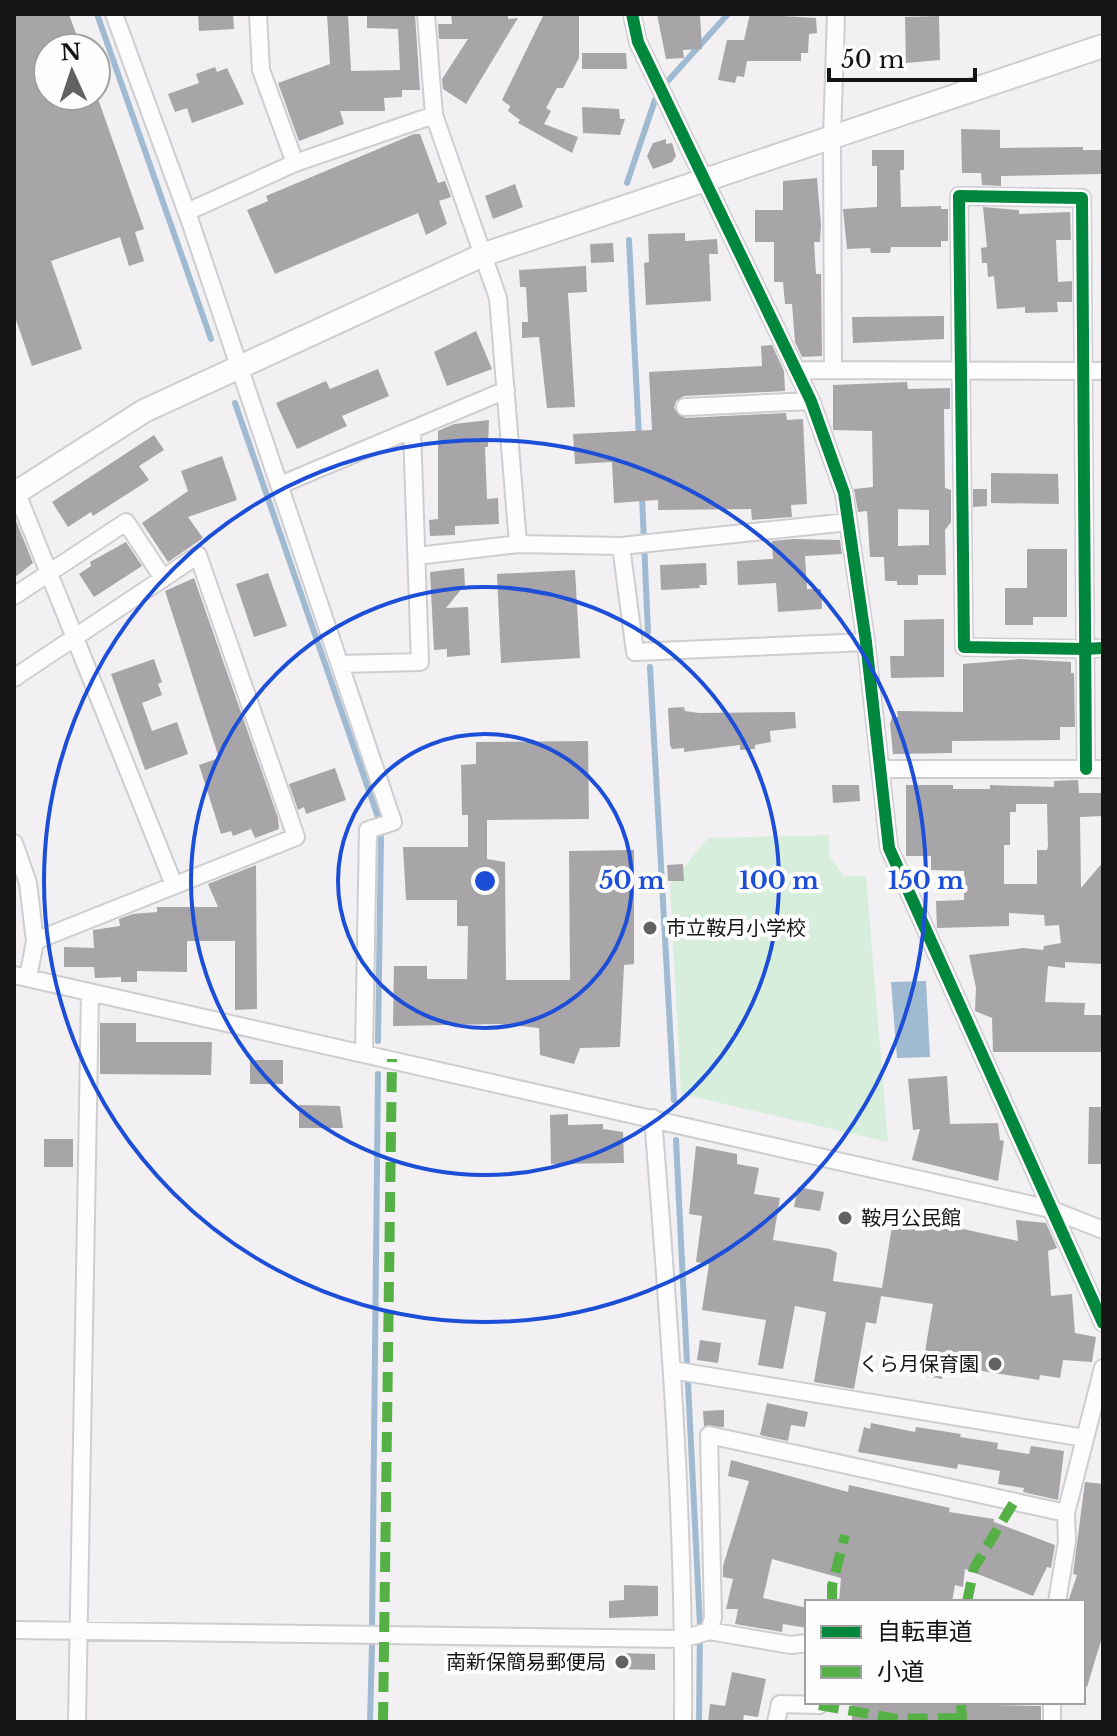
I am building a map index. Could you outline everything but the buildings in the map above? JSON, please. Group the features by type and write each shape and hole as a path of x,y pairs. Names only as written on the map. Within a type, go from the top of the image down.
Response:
{"street":[{"path":"114,14 187,212 393,822 368,830 364,1053"},
{"path":"123,14 124,41"},
{"path":"258,14 261,70 295,163"},
{"path":"426,14 434,115 498,298 518,544"},
{"path":"632,14 638,42 799,370 844,493 866,642 889,848 1103,1323"},
{"path":"833,369 832,137 836,14"},
{"path":"174,885 15,490 144,411 485,254 1103,46"},
{"path":"187,212 295,163 434,115"},
{"path":"881,769 1095,769 1085,649 1082,198 959,196 964,647 1085,649 1103,648"},
{"path":"799,370 1103,371"},
{"path":"280,485 506,390"},
{"path":"685,407 811,401"},
{"path":"340,664 420,662 412,430"},
{"path":"14,596 126,522 163,578"},
{"path":"417,556 518,544 636,544 848,522"},
{"path":"636,544 635,652 866,642"},
{"path":"14,678 198,555 296,837 35,941"},
{"path":"14,843 28,883 35,941 21,977 1050,1209 1103,1230"},
{"path":"77,1722 90,992"},
{"path":"653,1118 672,1370 683,1639 683,1722"},
{"path":"1057,1600 1067,1541 1066,1513 1103,1368"},
{"path":"672,1370 1085,1438"},
{"path":"709,1631 713,1618 709,1435 1066,1513"},
{"path":"14,1630 683,1639 709,1631 791,1645 805,1643"},
{"path":"776,1722 780,1704 805,1703"}],"green space":[{"path":"829,835 829,856 844,876 866,876 888,1142 681,1094 670,884 708,838"}],"water":[{"path":"926,981 930,1057 897,1058 891,982"}],"waterway":[{"path":"97,14 211,339"},
{"path":"666,83 728,14"},
{"path":"627,183 655,100"},
{"path":"629,240 639,437"},
{"path":"235,403 379,820"},
{"path":"642,496 648,632"},
{"path":"650,667 674,1100"},
{"path":"378,1041 381,837"},
{"path":"372,1630 378,1074"},
{"path":"676,1140 700,1626 699,1722"},
{"path":"370,1722 372,1645"}],"marked path":[{"path":"383,1722 392,1059"},
{"path":"967,1600 974,1568 1014,1502"},
{"path":"832,1600 832,1586 845,1535"},
{"path":"961,1704 962,1722"},
{"path":"819,1705 897,1719 962,1718"}],"cycle path":[{"path":"632,14 638,42 811,401 844,493 866,642 889,848 1103,1323"},
{"path":"1086,769 1086,697 1085,626 1085,554 1082,198 959,196 964,647 1085,649 1103,648"}],"place":[{"name":"市立鞍月小学校","path":"650,928"},
{"name":"鞍月公民館","path":"845,1218"},
{"name":"くら月保育園","path":"995,1364"},
{"name":"南新保簡易郵便局","path":"622,1662"}]}
